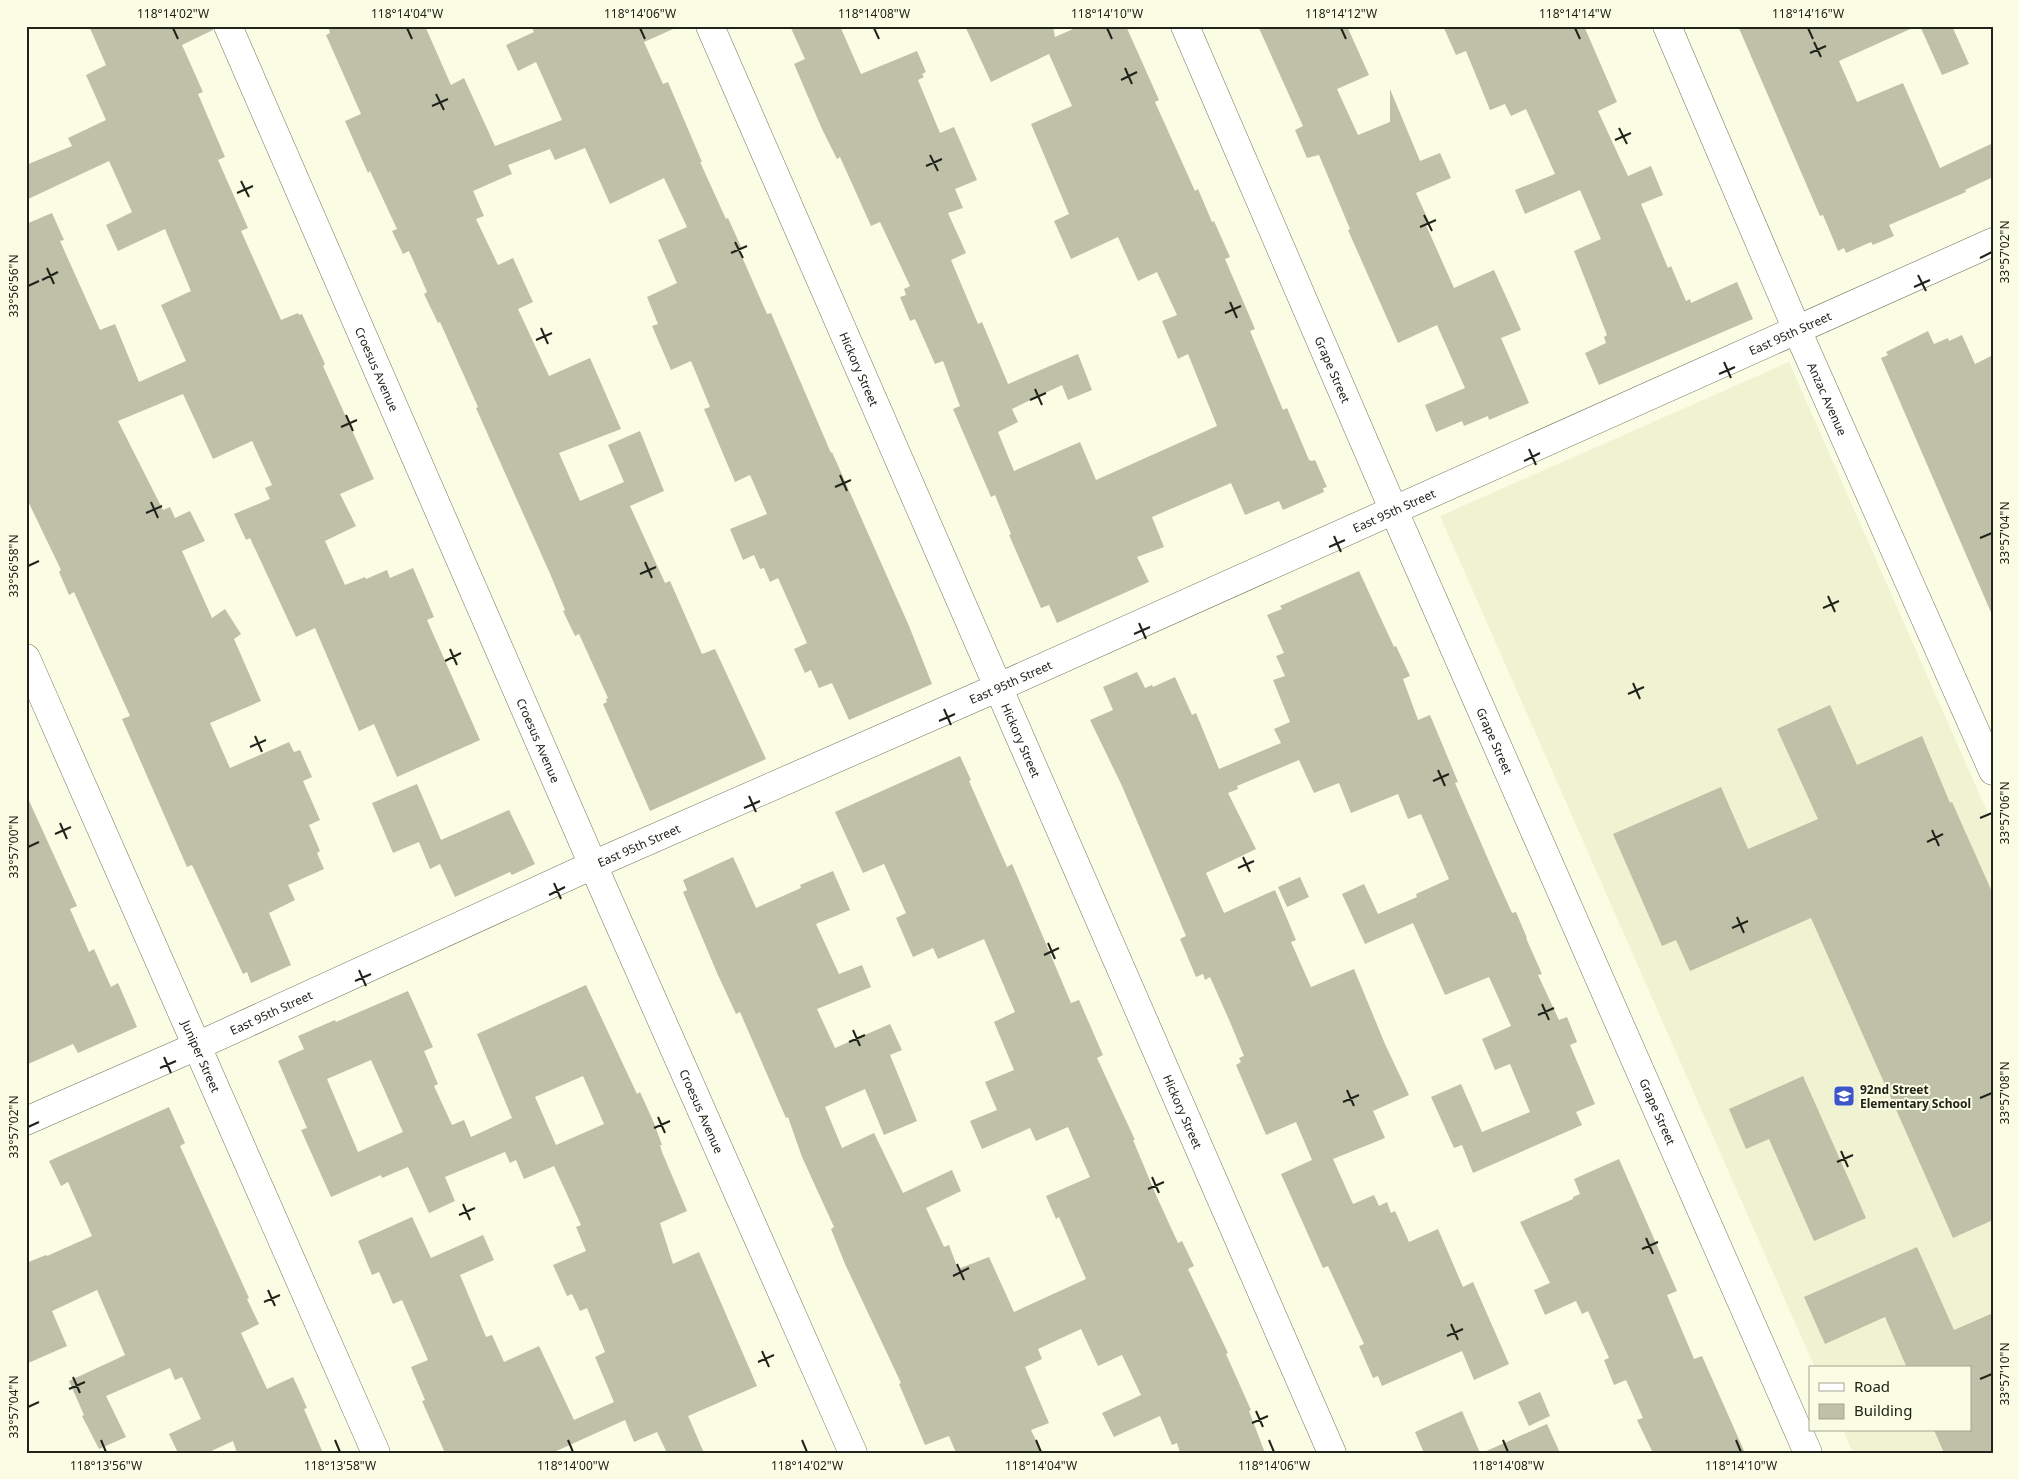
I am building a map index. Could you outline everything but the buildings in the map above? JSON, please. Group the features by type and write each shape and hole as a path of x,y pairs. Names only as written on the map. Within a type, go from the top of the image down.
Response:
{"street":[{"name":"Croesus Avenue","path":"228,26 593,865 853,1453"},
{"name":"Hickory Street","path":"710,26 1332,1453"},
{"name":"Grape Street","path":"1185,26 1394,510 1808,1453"},
{"name":"Anzac Avenue","path":"1667,26 1797,330 1993,771"},
{"name":"East 95th Street","path":"26,1121 197,1046 593,865 999,687 1993,242"},
{"name":"Juniper Street","path":"26,658 376,1453"}],"shaded area":[{"name":"92nd Street Elementary School","path":"1789,362 1993,825 1993,1453 1853,1453 1844,1432 1972,1432 1972,1366 1814,1366 1440,516"}],"place":[{"name":"92nd Street Elementary School","path":"1844,1096"}]}
